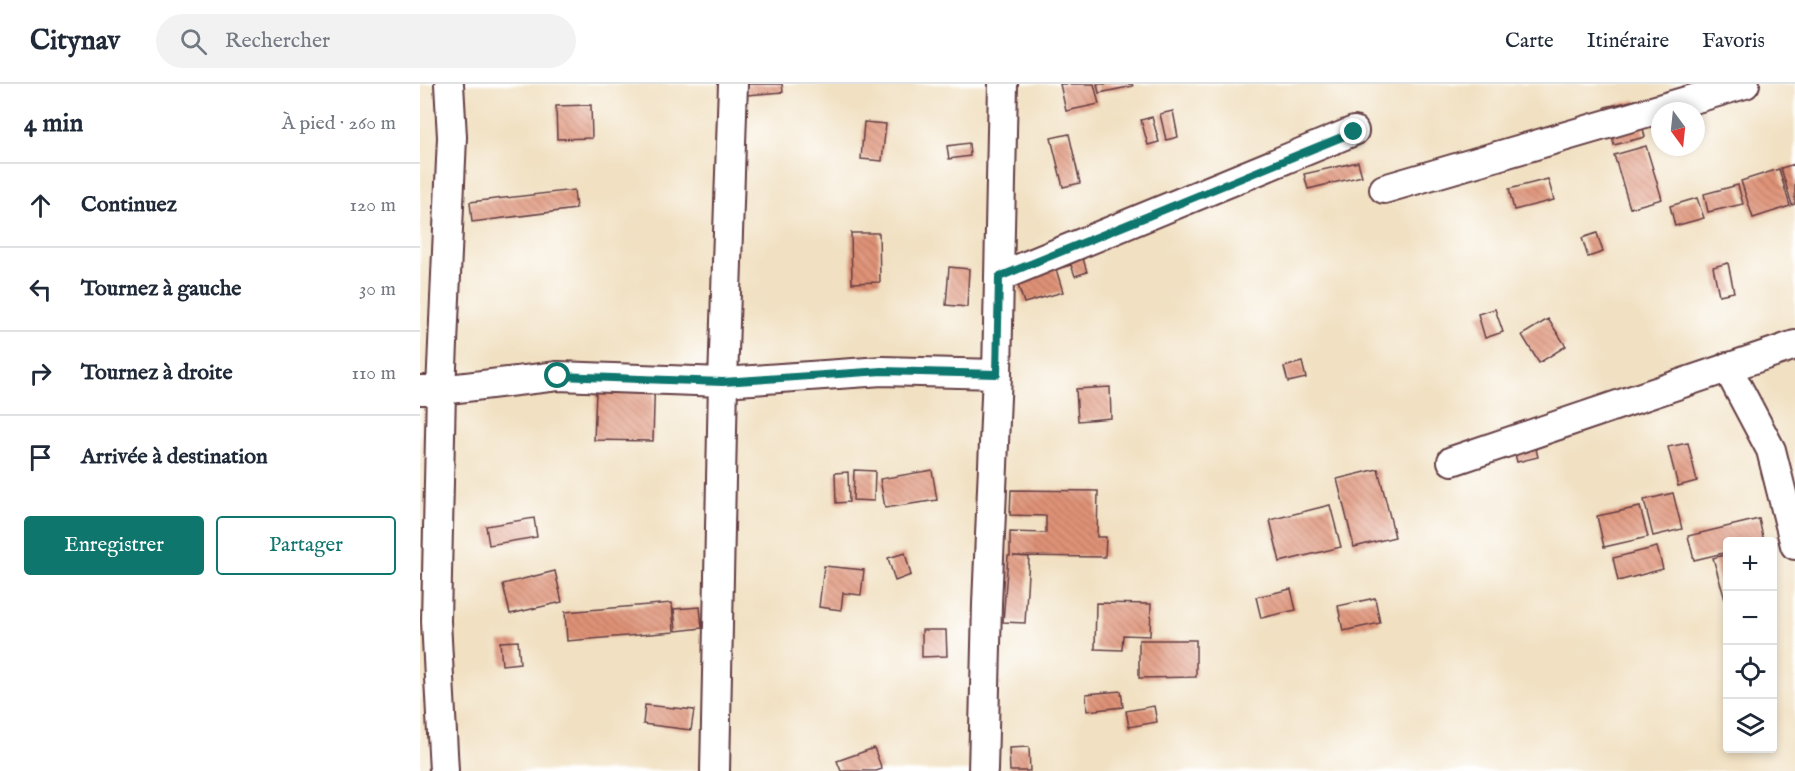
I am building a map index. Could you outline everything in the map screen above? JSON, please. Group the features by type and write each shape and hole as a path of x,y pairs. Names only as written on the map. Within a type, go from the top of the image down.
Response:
{"street":[{"path":"444,771 436,621 431,390 452,137 449,84"},
{"path":"715,771 723,382 733,84"},
{"path":"983,771 997,374 1003,84"},
{"path":"1384,189 1745,84"},
{"path":"999,277 1354,132"},
{"path":"1452,461 1795,345"},
{"path":"1728,367 1772,450 1795,545"},
{"path":"431,390 558,376 723,382 882,371 997,374"}],"building":[{"path":"746,84 782,84 783,92 747,95"},
{"path":"1060,84 1094,84 1099,104 1066,111"},
{"path":"1097,84 1132,84 1133,86 1099,93"},
{"path":"1636,100 1645,137 1614,145 1605,107"},
{"path":"591,105 592,138 557,139 556,106"},
{"path":"1173,111 1178,137 1166,140 1160,114"},
{"path":"1152,117 1159,142 1148,145 1141,120"},
{"path":"864,122 886,124 882,161 861,159"},
{"path":"1069,134 1080,183 1063,187 1051,138"},
{"path":"969,143 970,156 949,159 947,146"},
{"path":"1646,146 1662,199 1630,208 1614,155"},
{"path":"1358,162 1362,176 1308,189 1304,174"},
{"path":"1795,164 1795,204 1792,205 1781,168"},
{"path":"1779,169 1790,206 1753,218 1741,181"},
{"path":"1548,179 1554,200 1514,210 1509,189"},
{"path":"1738,185 1743,204 1708,212 1704,194"},
{"path":"574,190 576,209 472,222 470,202"},
{"path":"1697,198 1704,218 1675,226 1670,206"},
{"path":"851,233 879,233 880,282 852,283"},
{"path":"1597,233 1603,252 1588,257 1582,238"},
{"path":"1077,238 1087,272 1075,276 1071,265 1056,269 1063,292 1024,303 1017,282"},
{"path":"1728,263 1734,292 1719,295 1713,267"},
{"path":"949,267 969,269 967,307 946,305"},
{"path":"1495,309 1503,332 1485,338 1478,314"},
{"path":"1548,319 1566,346 1539,363 1522,335"},
{"path":"1302,362 1306,378 1288,382 1284,367"},
{"path":"597,368 655,369 653,441 594,440"},
{"path":"1110,387 1111,418 1078,421 1076,389"},
{"path":"1688,443 1697,481 1678,486 1668,447"},
{"path":"1535,445 1538,457 1517,462 1514,449"},
{"path":"1378,469 1395,537 1354,547 1337,479"},
{"path":"854,470 875,471 874,501 853,500"},
{"path":"932,470 937,500 885,508 880,479"},
{"path":"848,472 849,502 836,503 835,473"},
{"path":"1011,490 1098,491 1097,537 1106,537 1105,557 1013,556 1029,557 1025,623 1003,622 1008,556 1010,556 1010,532 1046,533 1046,516 1010,515"},
{"path":"1673,493 1682,529 1653,536 1644,500"},
{"path":"1330,505 1341,547 1280,562 1270,520"},
{"path":"1640,507 1648,537 1604,547 1597,516"},
{"path":"534,518 537,537 489,545 486,526"},
{"path":"1759,519 1763,537 1723,537 1723,553 1694,560 1688,536"},
{"path":"1657,547 1663,569 1618,581 1613,558"},
{"path":"905,553 911,575 895,581 888,558"},
{"path":"1723,555 1723,593 1713,558"},
{"path":"824,566 864,570 861,595 843,593 841,610 819,607"},
{"path":"555,571 562,602 510,614 503,584"},
{"path":"1291,589 1296,610 1261,618 1256,597"},
{"path":"1375,598 1380,623 1343,631 1338,606"},
{"path":"672,603 674,632 567,641 565,612"},
{"path":"1096,603 1151,604 1150,636 1123,635 1122,650 1095,649"},
{"path":"700,607 702,628 676,631 674,609"},
{"path":"922,630 946,630 947,656 922,657"},
{"path":"1139,640 1196,640 1196,677 1139,678"},
{"path":"518,641 520,663 502,665 500,642"},
{"path":"1121,691 1123,707 1087,711 1086,694"},
{"path":"645,705 694,710 691,730 643,724"},
{"path":"1154,706 1157,722 1129,727 1126,711"},
{"path":"1029,747 1030,771 1010,771 1009,748"},
{"path":"874,748 882,769 841,771 837,761"}],"route":[{"path":"558,376 723,382 882,371 997,374 999,277 1354,132"}]}
